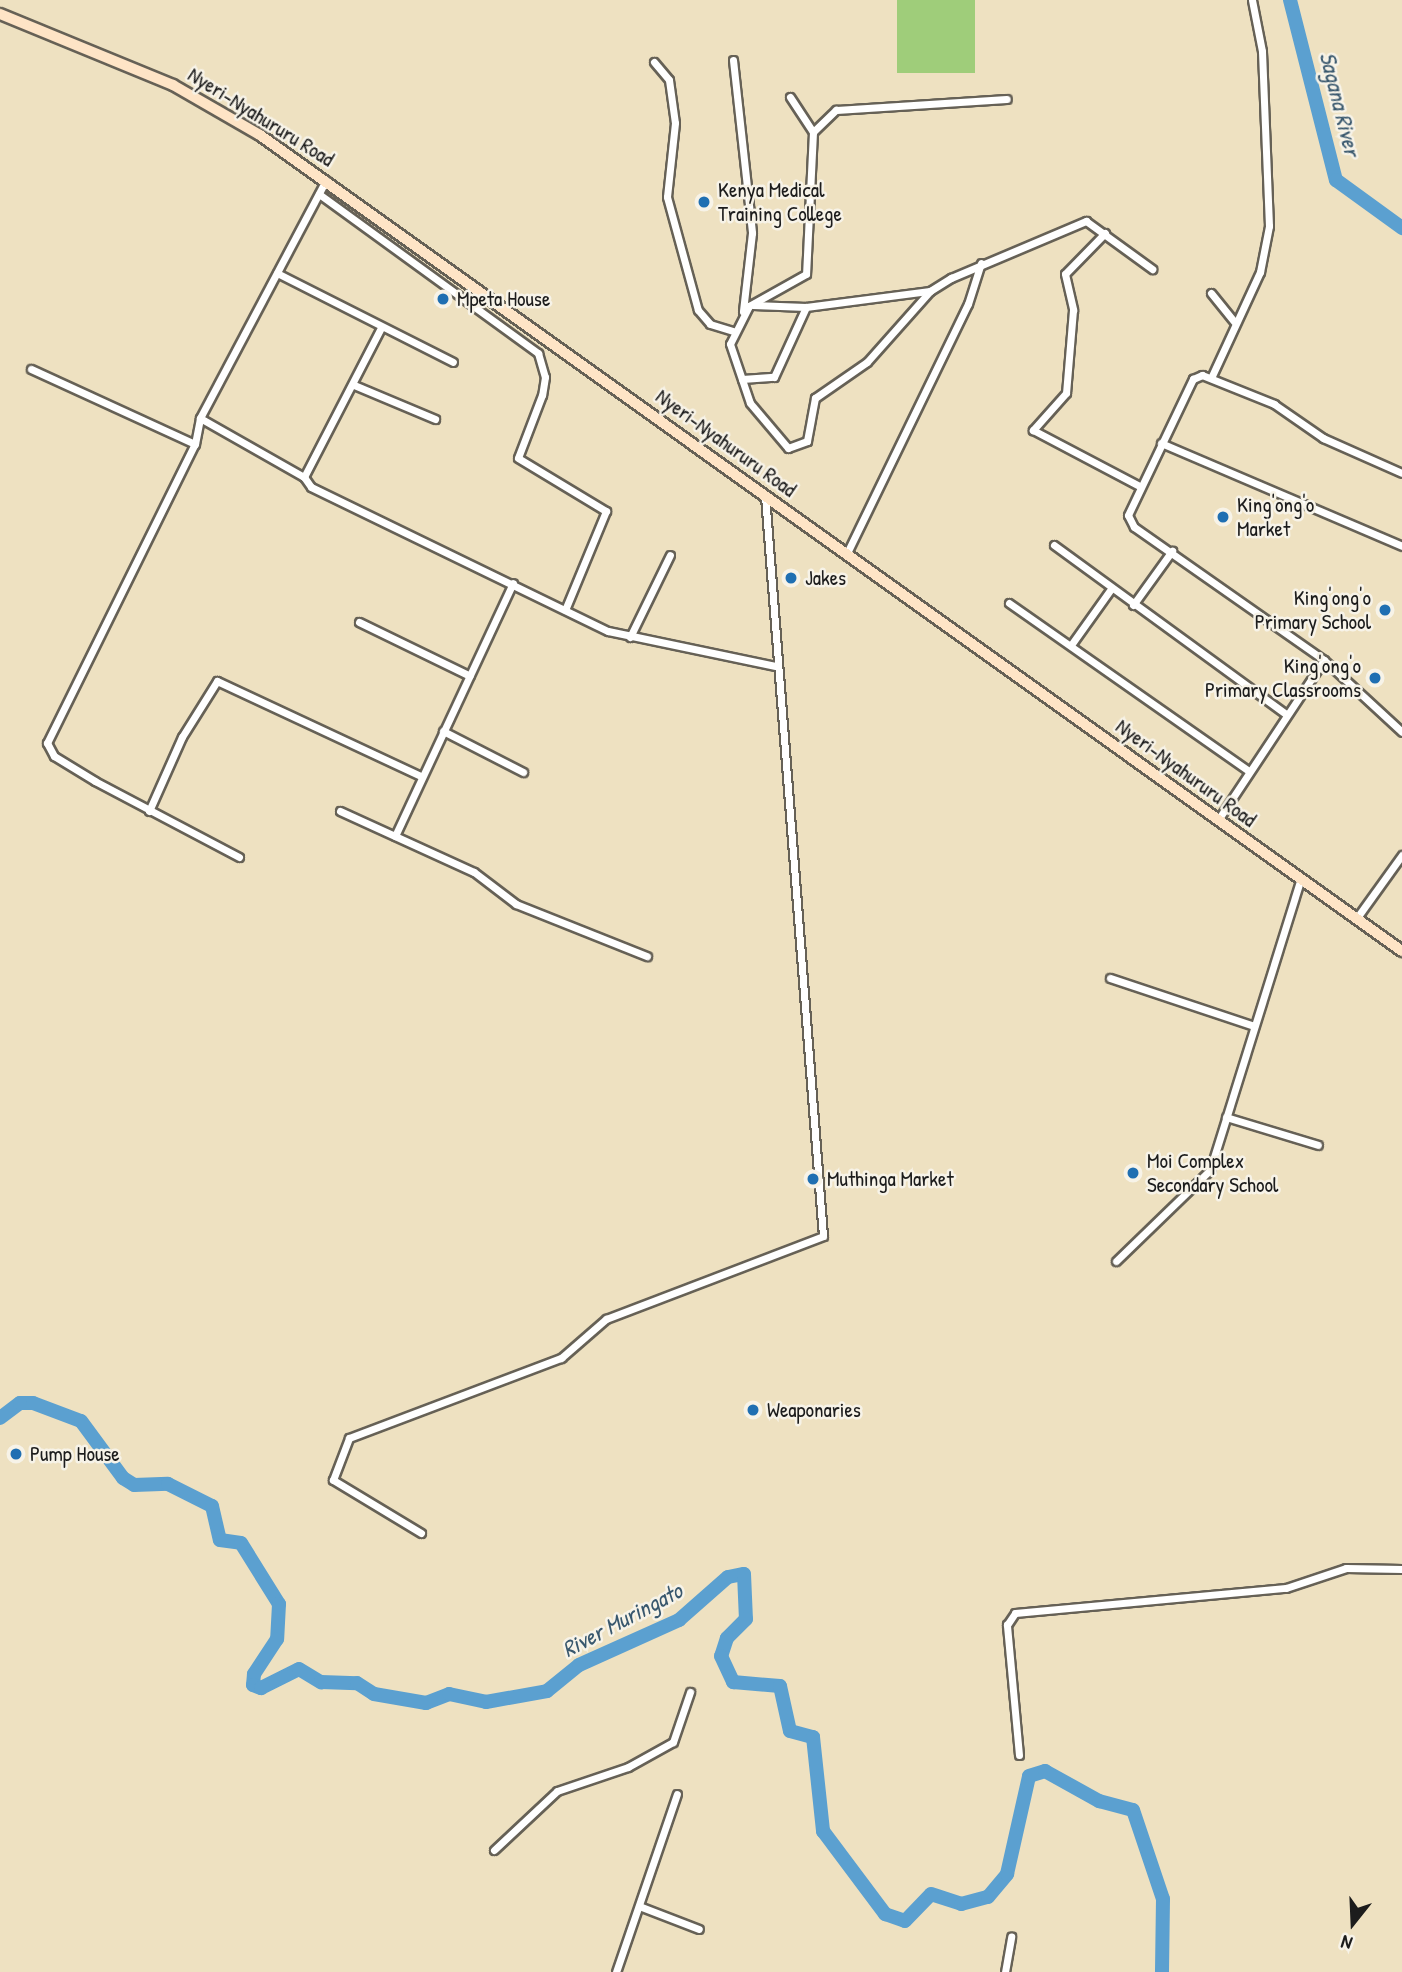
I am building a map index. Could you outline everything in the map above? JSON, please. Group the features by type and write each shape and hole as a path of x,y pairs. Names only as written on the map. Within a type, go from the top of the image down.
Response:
{"main road":[{"name":"Nyeri-Nyahururu Road","path":"0,14 199,97 327,180 1402,950"}],"street":[{"path":"1211,378 1234,321 1260,272 1270,212 1262,51 1252,0"},
{"path":"733,60 752,233 746,309 733,331 731,358 771,435 797,449 807,442 815,398 867,362 930,291 981,263 1086,221 1152,269"},
{"path":"654,62 669,80 675,123 667,197 698,310 710,324 733,331"},
{"path":"746,309 806,274 813,132 790,97"},
{"path":"813,132 836,110 1007,99"},
{"path":"239,857 149,811 54,756 47,743 195,444 200,418 327,180"},
{"path":"319,194 538,353 545,377 518,458 606,511 565,610"},
{"path":"1105,233 1065,274 1073,310 1066,393 1033,430 1139,486"},
{"path":"847,554 968,304 981,263"},
{"path":"277,273 381,328 453,362"},
{"path":"746,309 806,307 930,291"},
{"path":"1211,293 1234,321"},
{"path":"742,379 774,377 806,307"},
{"path":"304,477 355,385 381,328"},
{"path":"31,369 195,444"},
{"path":"1402,473 1323,438 1274,404 1211,378 1192,379 1139,486 1128,515 1172,551 1324,660 1402,733"},
{"path":"355,385 435,419"},
{"path":"200,418 304,477 311,487 565,610 631,638 775,666"},
{"path":"1161,443 1402,546"},
{"path":"421,1533 332,1480 349,1438 561,1357 606,1319 822,1236 775,666 765,496"},
{"path":"1054,545 1287,715"},
{"path":"1133,605 1172,551"},
{"path":"631,638 670,555"},
{"path":"395,836 513,583"},
{"path":"1071,645 1111,589"},
{"path":"1010,603 1249,771"},
{"path":"359,622 470,676"},
{"path":"1218,820 1324,660"},
{"path":"149,811 217,681 421,776"},
{"path":"443,731 523,772"},
{"path":"340,811 474,872 516,904 647,956"},
{"path":"1356,919 1402,855"},
{"path":"1393,867 1402,874"},
{"path":"1116,1261 1210,1170 1301,878"},
{"path":"1110,978 1254,1026"},
{"path":"1226,1116 1318,1145"},
{"path":"1019,1755 1007,1625 1015,1613 1292,1587 1314,1574 1346,1568 1402,1569"},
{"path":"494,1850 557,1791 628,1767 673,1742 691,1692"},
{"path":"616,1972 677,1794"},
{"path":"639,1906 699,1929"},
{"path":"1005,1972 1012,1937"}],"green space":[{"path":"897,0 975,0 975,73 897,73"}],"waterway":[{"name":"Sagana River","path":"1290,0 1336,180 1402,228"},
{"name":"River Muringato","path":"0,1418 20,1403 33,1403 81,1421 123,1478 134,1485 168,1484 212,1506 220,1540 241,1543 279,1604 277,1639 254,1674 253,1685 261,1688 299,1669 321,1682 357,1683 374,1694 426,1703 449,1694 486,1702 547,1691 579,1665 679,1620 728,1577 744,1574 746,1619 727,1638 721,1656 733,1682 780,1686 790,1731 813,1737 823,1831 885,1914 905,1921 931,1894 961,1904 988,1897 1007,1874 1029,1776 1045,1771 1099,1801 1133,1810 1163,1899 1162,1972"}],"place":[{"name":"Kenya Medical Training College","path":"704,202"},
{"name":"Mpeta House","path":"443,299"},
{"name":"King'ong'o Market","path":"1223,517"},
{"name":"Jakes","path":"791,578"},
{"name":"King'ong'o Primary School","path":"1385,610"},
{"name":"King'ong'o Primary Classrooms","path":"1375,678"},
{"name":"Moi Complex Secondary School","path":"1133,1173"},
{"name":"Muthinga Market","path":"813,1179"},
{"name":"Weaponaries","path":"753,1410"},
{"name":"Pump House","path":"16,1454"}]}
